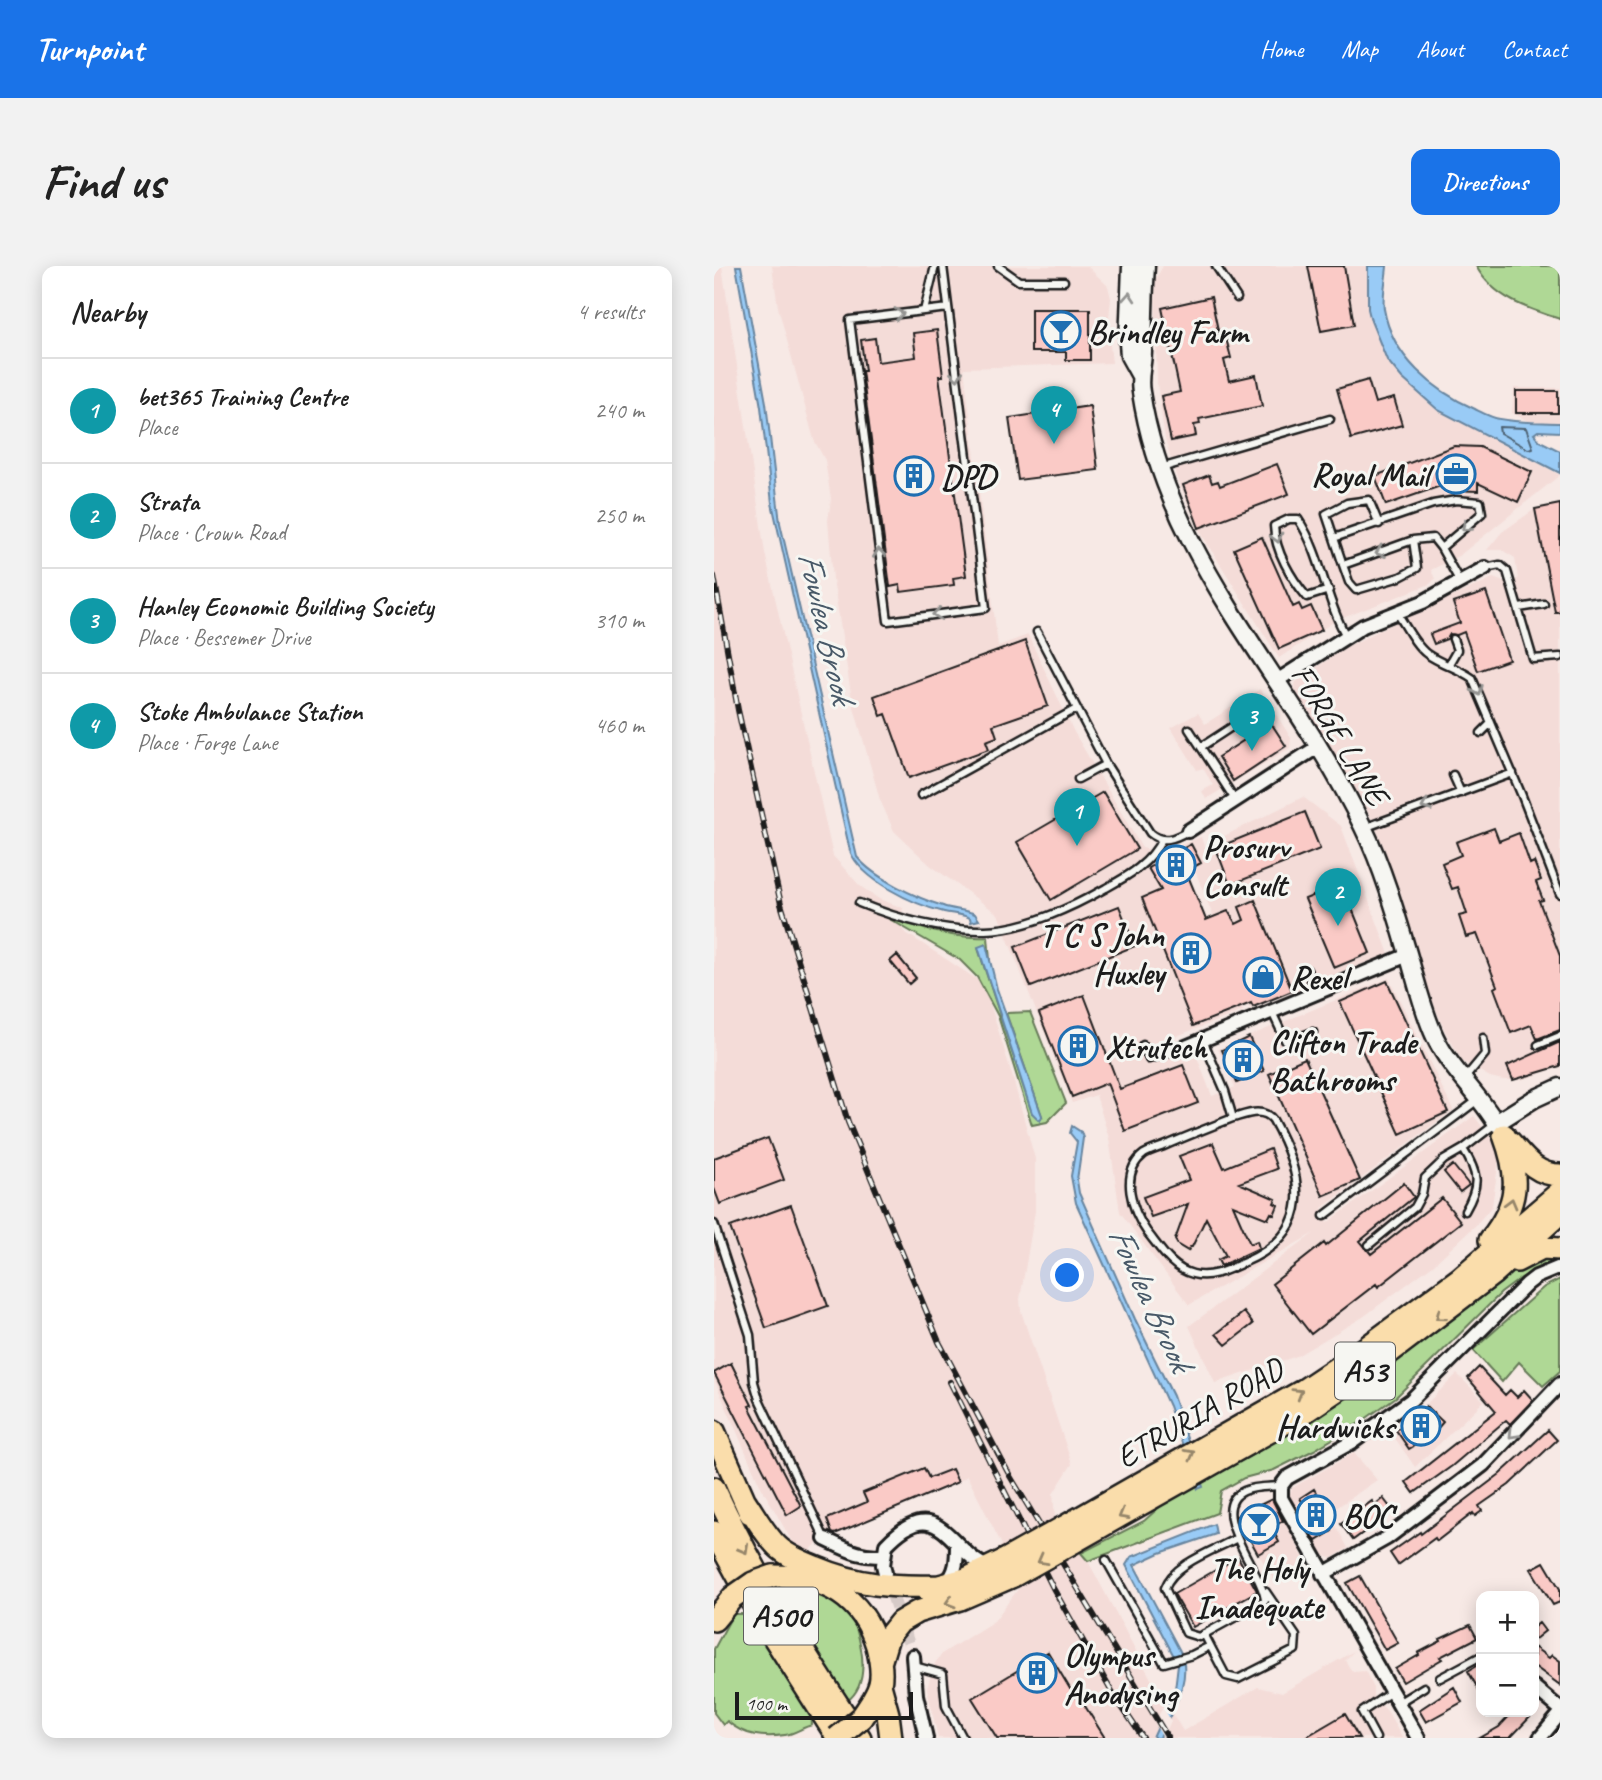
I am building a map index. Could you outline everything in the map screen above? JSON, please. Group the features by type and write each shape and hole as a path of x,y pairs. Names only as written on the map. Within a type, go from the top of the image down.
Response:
{"highway":[{"path":"1500,1129 1532,1167 1547,1175 1560,1175"},
{"path":"1459,1279 1506,1220 1512,1203 1516,1182 1512,1158 1500,1129"},
{"name":"ETRURIA ROAD","path":"823,1583 878,1597 918,1597 939,1586 1002,1568 1067,1536 1222,1447 1359,1353 1459,1279 1560,1192"},
{"name":"ETRURIA ROAD","path":"1222,1447 1306,1411 1364,1372 1493,1273 1560,1213"},
{"path":"1493,1273 1542,1248 1560,1249"},
{"path":"714,1432 744,1502 782,1561 823,1583"},
{"name":"A500","path":"714,1488 772,1601 861,1728"},
{"name":"A500","path":"714,1532 757,1611 837,1738"},
{"path":"772,1546 851,1581 873,1585 939,1586"},
{"name":"ETRURIA ROAD","path":"881,1660 888,1637 900,1622 917,1612 960,1599 1002,1568"},
{"name":"A53","path":"714,1620 733,1597 753,1583 773,1576 799,1577 823,1583 845,1597 867,1620 881,1660 880,1685 861,1728 837,1738"},
{"path":"880,1685 890,1732"}],"street":[{"name":"FORGE LANE","path":"1131,266 1129,356 1139,374 1146,417 1159,468 1177,515 1206,572 1319,746 1364,828 1408,955 1423,1008 1437,1040 1500,1129"},
{"name":"FORGE LANE","path":"1139,374 1143,355 1146,266"},
{"path":"1275,682 1363,626 1423,602 1485,568"},
{"path":"1188,831 1319,746"},
{"path":"1181,1049 1408,955"},
{"path":"1500,1129 1534,1099 1560,1087"},
{"path":"1418,1738 1281,1498 1281,1486 1287,1478 1354,1441 1411,1400 1527,1284 1535,1277 1560,1267"},
{"path":"1323,1574 1388,1538 1483,1465 1560,1384"},
{"path":"885,1573 886,1545 891,1539 916,1525 926,1523 939,1526 950,1534 957,1544 980,1564 1002,1568"},
{"path":"825,1539 850,1551 872,1557 884,1555"},
{"path":"939,1586 949,1580 954,1572 957,1544"},
{"path":"913,1661 916,1695 926,1738"},
{"path":"1539,1692 1560,1711 1540,1738"}],"lane":[{"path":"924,311 935,266"},
{"path":"943,266 986,608 888,621 850,320 948,308"},
{"path":"998,266 1019,281 1063,281"},
{"path":"1216,266 1237,298"},
{"path":"1159,468 1331,419"},
{"path":"1379,524 1369,500 1347,503 1326,514 1349,582 1356,590 1400,577 1417,568 1413,540"},
{"path":"1334,538 1433,504 1456,500 1480,502 1482,513 1441,548"},
{"path":"1329,590 1307,597 1293,580 1274,537 1273,526 1289,519 1298,519 1323,571 1329,590 1339,623 1346,636"},
{"path":"1343,565 1413,540 1433,538 1460,582"},
{"path":"1485,568 1500,565 1507,571 1533,659 1560,657"},
{"path":"1518,608 1544,604"},
{"path":"1397,613 1420,647 1429,655 1472,678 1513,773 1560,894"},
{"path":"1037,632 1106,764 1150,833 1162,839 1175,839 1188,831"},
{"path":"1449,664 1457,650 1453,639"},
{"path":"921,795 1076,709"},
{"path":"1201,747 1253,713"},
{"path":"1481,733 1491,723"},
{"path":"1189,730 1236,802"},
{"path":"1078,779 1106,764"},
{"path":"1364,828 1513,773"},
{"path":"1453,775 1461,793"},
{"path":"859,903 884,913 933,926 986,930 1017,924 1077,904 1120,880 1145,863 1157,850 1162,839"},
{"path":"1307,970 1316,994"},
{"path":"1272,1012 1286,1042 1313,1032"},
{"path":"1538,1045 1560,1036"},
{"path":"1464,1079 1485,1054 1483,1038"},
{"path":"1203,1040 1225,1091 1233,1118"},
{"path":"1143,1045 1149,1059 1181,1049"},
{"path":"1324,1216 1480,1098"},
{"path":"1255,1112 1270,1116 1298,1180 1297,1209 1294,1220 1282,1238 1264,1254 1209,1275 1195,1275 1181,1270 1169,1260 1137,1215 1129,1191 1132,1171 1143,1155 1233,1118 1255,1112"},
{"path":"1369,1245 1415,1208 1422,1194 1424,1178 1444,1160 1500,1129"},
{"path":"1463,1149 1475,1169 1477,1185 1465,1211"},
{"path":"714,1224 750,1335 754,1381 759,1399 825,1539"},
{"path":"1204,1634 1226,1676 1238,1679 1295,1650 1296,1636 1265,1590 1237,1538 1230,1516 1230,1504 1235,1496 1245,1489 1281,1486"},
{"path":"1237,1538 1180,1568 1168,1579 1165,1588 1186,1633 1199,1637 1265,1601 1265,1590"},
{"path":"1106,1560 1164,1663 1192,1655 1210,1646"},
{"path":"1440,1678 1476,1659"},
{"path":"913,1661 943,1674 946,1706 963,1738"},
{"path":"1376,1738 1362,1712 1424,1687"}],"shaded area":[{"path":"714,266 722,266 765,553 833,856 860,886 879,899 903,908 899,924 906,933 984,984 1035,1159 1035,1211 1020,1299 1021,1311 1072,1464 1053,1494 1055,1517 1078,1553 1088,1561 1166,1707 1153,1738 938,1738 927,1688 935,1663 943,1653 994,1621 1019,1588 999,1548 1002,1545 967,1476 833,1535 817,1543 809,1552 794,1545 759,1483 714,1379"},
{"path":"772,266 1087,266 1108,286 1111,298 1108,327 1112,363 964,368 998,646 1028,635 1074,732 1142,848 1163,852 1201,837 1204,846 1303,797 1341,826 1389,954 1250,1009 1196,873 1188,875 1243,1011 1174,1037 1183,1061 1197,1057 1212,1096 1235,1087 1218,1049 1389,978 1453,1110 1322,1208 1327,1223 1474,1116 1494,1142 1499,1159 1492,1206 1475,1226 1433,1265 1363,1317 1297,1356 1215,1383 1189,1326 1314,1233 1189,1305 1120,1212 1109,1138 1096,1095 1072,1103 998,914 930,865 894,831 880,800 852,700 833,579 828,521 831,499 825,460 814,440 778,307"},
{"path":"1163,266 1368,266 1368,309 1371,321 1387,360 1402,378 1438,410 1560,475 1460,555 1431,570 1435,579 1430,584 1335,621 1279,658 1202,535 1177,479 1165,439 1157,383 1155,280"},
{"path":"1514,388 1560,388 1560,423 1528,421 1512,413"},
{"path":"1560,504 1560,1067 1521,1080 1503,1080 1490,1077 1462,1061 1444,1029 1431,997 1379,835 1371,817 1294,689 1296,682 1343,649 1384,628 1493,578 1504,582 1518,579 1515,558 1502,550 1487,550 1502,532 1535,509"},
{"path":"1260,689 1291,738 1290,748 1206,799 1202,791 1213,785 1203,768 1197,770 1171,728 1198,713 1205,724"},
{"path":"1457,1374 1484,1401 1415,1467 1390,1431 1415,1415"},
{"path":"1354,1453 1377,1480 1329,1513 1348,1548 1332,1558 1324,1556 1289,1496 1292,1488"},
{"path":"1273,1499 1307,1565 1276,1584 1237,1516"},
{"path":"1354,1651 1345,1660 1353,1672 1365,1671 1373,1686 1373,1696 1388,1712 1402,1738 1160,1738 1171,1711 1183,1731 1258,1687 1282,1693"}],"green space":[{"path":"1476,266 1560,266 1560,319 1512,301 1492,286"},
{"path":"879,913 946,934 988,937 990,960 986,945 978,948 1032,1113 1042,1116 1006,1013 1030,1012 1066,1103 1047,1122 1032,1125 998,1016 977,977 960,960"},
{"path":"1542,1254 1554,1258 1552,1263 1521,1278 1501,1293 1396,1397 1361,1422 1274,1470 1244,1478 1221,1491 1217,1513 1088,1561 1081,1553 1144,1521 1164,1503 1254,1454 1343,1400 1512,1270"},
{"path":"1560,1279 1560,1371 1543,1386 1519,1362 1502,1382 1473,1350 1544,1287"},
{"path":"779,1586 818,1590 847,1611 859,1627 856,1628 861,1647 861,1677 859,1686 847,1701 784,1599"},
{"path":"733,1614 743,1614 757,1626 811,1711 812,1725 788,1734 761,1736 740,1730 727,1721 723,1725 714,1713 714,1649"}],"water":[{"path":"736,266 741,266 766,403 780,523 857,857 874,872 909,893 947,907 971,912 979,920 971,922 967,917 932,909 890,890 865,872 850,851 772,503 761,407"},
{"path":"1368,266 1387,266 1384,309 1396,342 1417,370 1445,393 1491,416 1515,421 1560,423 1560,432 1538,431 1534,434 1540,441 1560,451 1560,473 1438,410 1402,378 1387,360 1371,321 1368,309"},
{"path":"986,944 997,989 1042,1116 1040,1121 1032,1113 978,947"},
{"path":"1072,1126 1081,1132 1083,1138 1077,1180 1079,1193 1135,1319 1173,1396 1203,1487 1198,1489 1169,1406 1076,1203 1071,1176 1077,1142 1070,1133"},
{"path":"1214,1524 1216,1534 1134,1565 1184,1663 1182,1685 1174,1707 1160,1738 1153,1738 1175,1689 1178,1664 1126,1565 1131,1557"}],"pier":[{"path":"1163,1706 1171,1721 1163,1738 1155,1724"}],"building":[{"path":"1308,266 1344,266 1354,325 1321,331"},
{"path":"1211,297 1220,340 1226,338 1231,358 1224,360 1229,381 1256,375 1262,406 1199,419 1200,424 1194,425 1196,436 1171,441 1161,396 1180,392 1162,308"},
{"name":"Brindley Farm","path":"1031,309 1090,309 1090,360 1066,360 1066,352 1031,352"},
{"name":"DPD","path":"937,330 943,376 939,376 966,576 953,578 954,585 901,592 900,585 890,587 862,371 865,371 861,340 875,338 878,362 916,357 913,333"},
{"path":"1368,380 1375,403 1394,398 1402,425 1351,439 1337,389"},
{"path":"1516,391 1558,391 1558,413 1516,413"},
{"path":"1090,406 1098,470 1018,480 1009,418"},
{"name":"Royal Mail","path":"1454,446 1480,447 1532,472 1518,502 1478,483 1478,491 1452,490 1452,482 1386,505 1375,476"},
{"path":"1277,464 1289,494 1199,528 1183,485 1209,475 1212,483 1218,481 1220,486"},
{"path":"1560,504 1560,612 1555,612 1535,509"},
{"path":"1262,537 1293,607 1299,604 1302,610 1311,606 1322,630 1279,649 1234,549"},
{"path":"1486,592 1509,660 1478,671 1464,632 1450,634 1447,639 1434,644 1430,634 1460,623 1453,603"},
{"path":"1025,641 1048,706 993,725 997,737 986,741 989,749 909,778 886,714 881,716 874,696"},
{"path":"1271,723 1286,746 1233,781 1218,757"},
{"path":"1103,792 1137,849 1051,900 1017,842"},
{"path":"1305,812 1320,849 1230,885 1216,848"},
{"path":"1494,828 1499,841 1519,833 1530,864 1534,862 1541,880 1536,882 1543,900 1539,901 1560,956 1560,1030 1537,1039 1531,1025 1511,1033 1477,934 1466,937 1459,916 1467,914 1458,887 1452,889 1442,863 1461,855 1456,842"},
{"path":"1191,844 1201,863 1186,871 1206,920 1228,911 1236,924 1244,920 1239,907 1255,900 1292,991 1253,1007 1251,1003 1193,1026 1142,898 1161,890 1148,868"},
{"path":"1342,884 1370,953 1334,968 1305,899"},
{"name":"T C S John Huxley","path":"1119,906 1135,946 1031,987 1015,947"},
{"path":"897,955 916,978 909,984 890,961"},
{"path":"1387,981 1448,1112 1400,1134 1340,1002"},
{"path":"1084,995 1120,1089 1183,1065 1198,1103 1125,1131 1107,1083 1072,1097 1039,1013"},
{"name":"Clifton Trade Bathrooms","path":"1249,1037 1264,1071 1237,1083 1222,1050"},
{"path":"1560,1042 1560,1066 1513,1080 1507,1066"},
{"path":"1305,1058 1360,1180 1323,1196 1269,1074"},
{"path":"768,1138 784,1180 720,1204 714,1188 714,1158"},
{"path":"1213,1143 1224,1168 1270,1149 1277,1169 1239,1183 1276,1199 1274,1203 1278,1205 1274,1215 1271,1213 1268,1219 1233,1205 1250,1244 1257,1241 1259,1248 1221,1266 1218,1260 1226,1256 1206,1218 1188,1251 1175,1240 1188,1204 1151,1217 1143,1197 1189,1180 1179,1156"},
{"path":"1453,1165 1469,1185 1460,1192 1444,1172"},
{"path":"1404,1183 1414,1197 1360,1241 1371,1254 1442,1198 1461,1222 1378,1287 1376,1284 1311,1334 1272,1284 1324,1243 1326,1246"},
{"path":"791,1205 828,1306 766,1328 730,1227"},
{"path":"1244,1312 1253,1324 1226,1345 1216,1334"},
{"path":"731,1363 752,1405 749,1406 801,1506 787,1515 714,1373"},
{"path":"1479,1367 1505,1395 1510,1390 1517,1397 1524,1390 1533,1400 1510,1424 1506,1420 1452,1466 1414,1493 1406,1482 1496,1411 1468,1378"},
{"name":"Hardwicks","path":"1426,1406 1443,1422 1432,1435 1409,1449 1396,1430 1416,1418"},
{"path":"1548,1430 1557,1440 1509,1485 1479,1506 1482,1511 1475,1516 1473,1513 1437,1541 1435,1538 1398,1565 1390,1553 1420,1532 1421,1534 1500,1474"},
{"path":"924,1468 929,1478 952,1469 958,1482 832,1533 827,1519 867,1502 863,1493"},
{"name":"BOC","path":"1314,1489 1327,1510 1321,1513 1332,1531 1316,1541 1304,1521 1311,1517 1300,1498"},
{"path":"1383,1498 1393,1511 1353,1540 1341,1524 1372,1501 1375,1505"},
{"name":"The Holy Inadequate","path":"1272,1499 1283,1521 1271,1527 1279,1542 1258,1554 1237,1516"},
{"path":"1238,1557 1257,1591 1193,1627 1174,1594"},
{"path":"1544,1562 1560,1589 1560,1602 1553,1605 1531,1569"},
{"path":"1360,1576 1398,1643 1385,1650 1347,1583"},
{"path":"1539,1623 1545,1631 1539,1636"},
{"path":"1470,1625 1476,1636 1403,1682 1395,1669 1441,1641 1440,1639"},
{"path":"1539,1651 1549,1658 1552,1655 1560,1661 1560,1685 1539,1670"},
{"name":"Olympus Anodysing","path":"1048,1652 1075,1697 1078,1695 1105,1738 997,1738 972,1698"},
{"path":"1476,1666 1476,1685 1468,1671"},
{"path":"1454,1687 1462,1702 1426,1722 1419,1710"},
{"path":"1345,1714 1359,1738 1304,1738"},
{"path":"1508,1717 1530,1717 1510,1738 1480,1738 1499,1727"}],"tunnel":[{"path":"887,1580 913,1656"}],"railway":[{"path":"714,576 738,710 781,904 848,1122 939,1342 1010,1476 1168,1738"},
{"path":"950,1382 1053,1588 1113,1694 1143,1738"}],"place":[{"name":"Brindley Farm","path":"1061,331"},
{"name":"Stoke Ambulance Station","path":"1054,444"},
{"name":"Royal Mail","path":"1456,474"},
{"name":"DPD","path":"914,476"},
{"name":"Hanley Economic Building Society","path":"1252,751"},
{"name":"bet365 Training Centre","path":"1077,846"},
{"name":"Prosurv Consult","path":"1176,865"},
{"name":"Strata","path":"1338,926"},
{"name":"T C S John Huxley","path":"1191,953"},
{"name":"Rexel","path":"1263,977"},
{"name":"Xtrutech","path":"1078,1046"},
{"name":"Clifton Trade Bathrooms","path":"1243,1060"},
{"name":"Hardwicks","path":"1421,1426"},
{"name":"BOC","path":"1316,1515"},
{"name":"The Holy Inadequate","path":"1259,1524"},
{"name":"Olympus Anodysing","path":"1037,1673"}],"water label":[{"name":"Fowlea Brook","path":"827,627"},
{"name":"Fowlea Brook","path":"1151,1298"}]}
